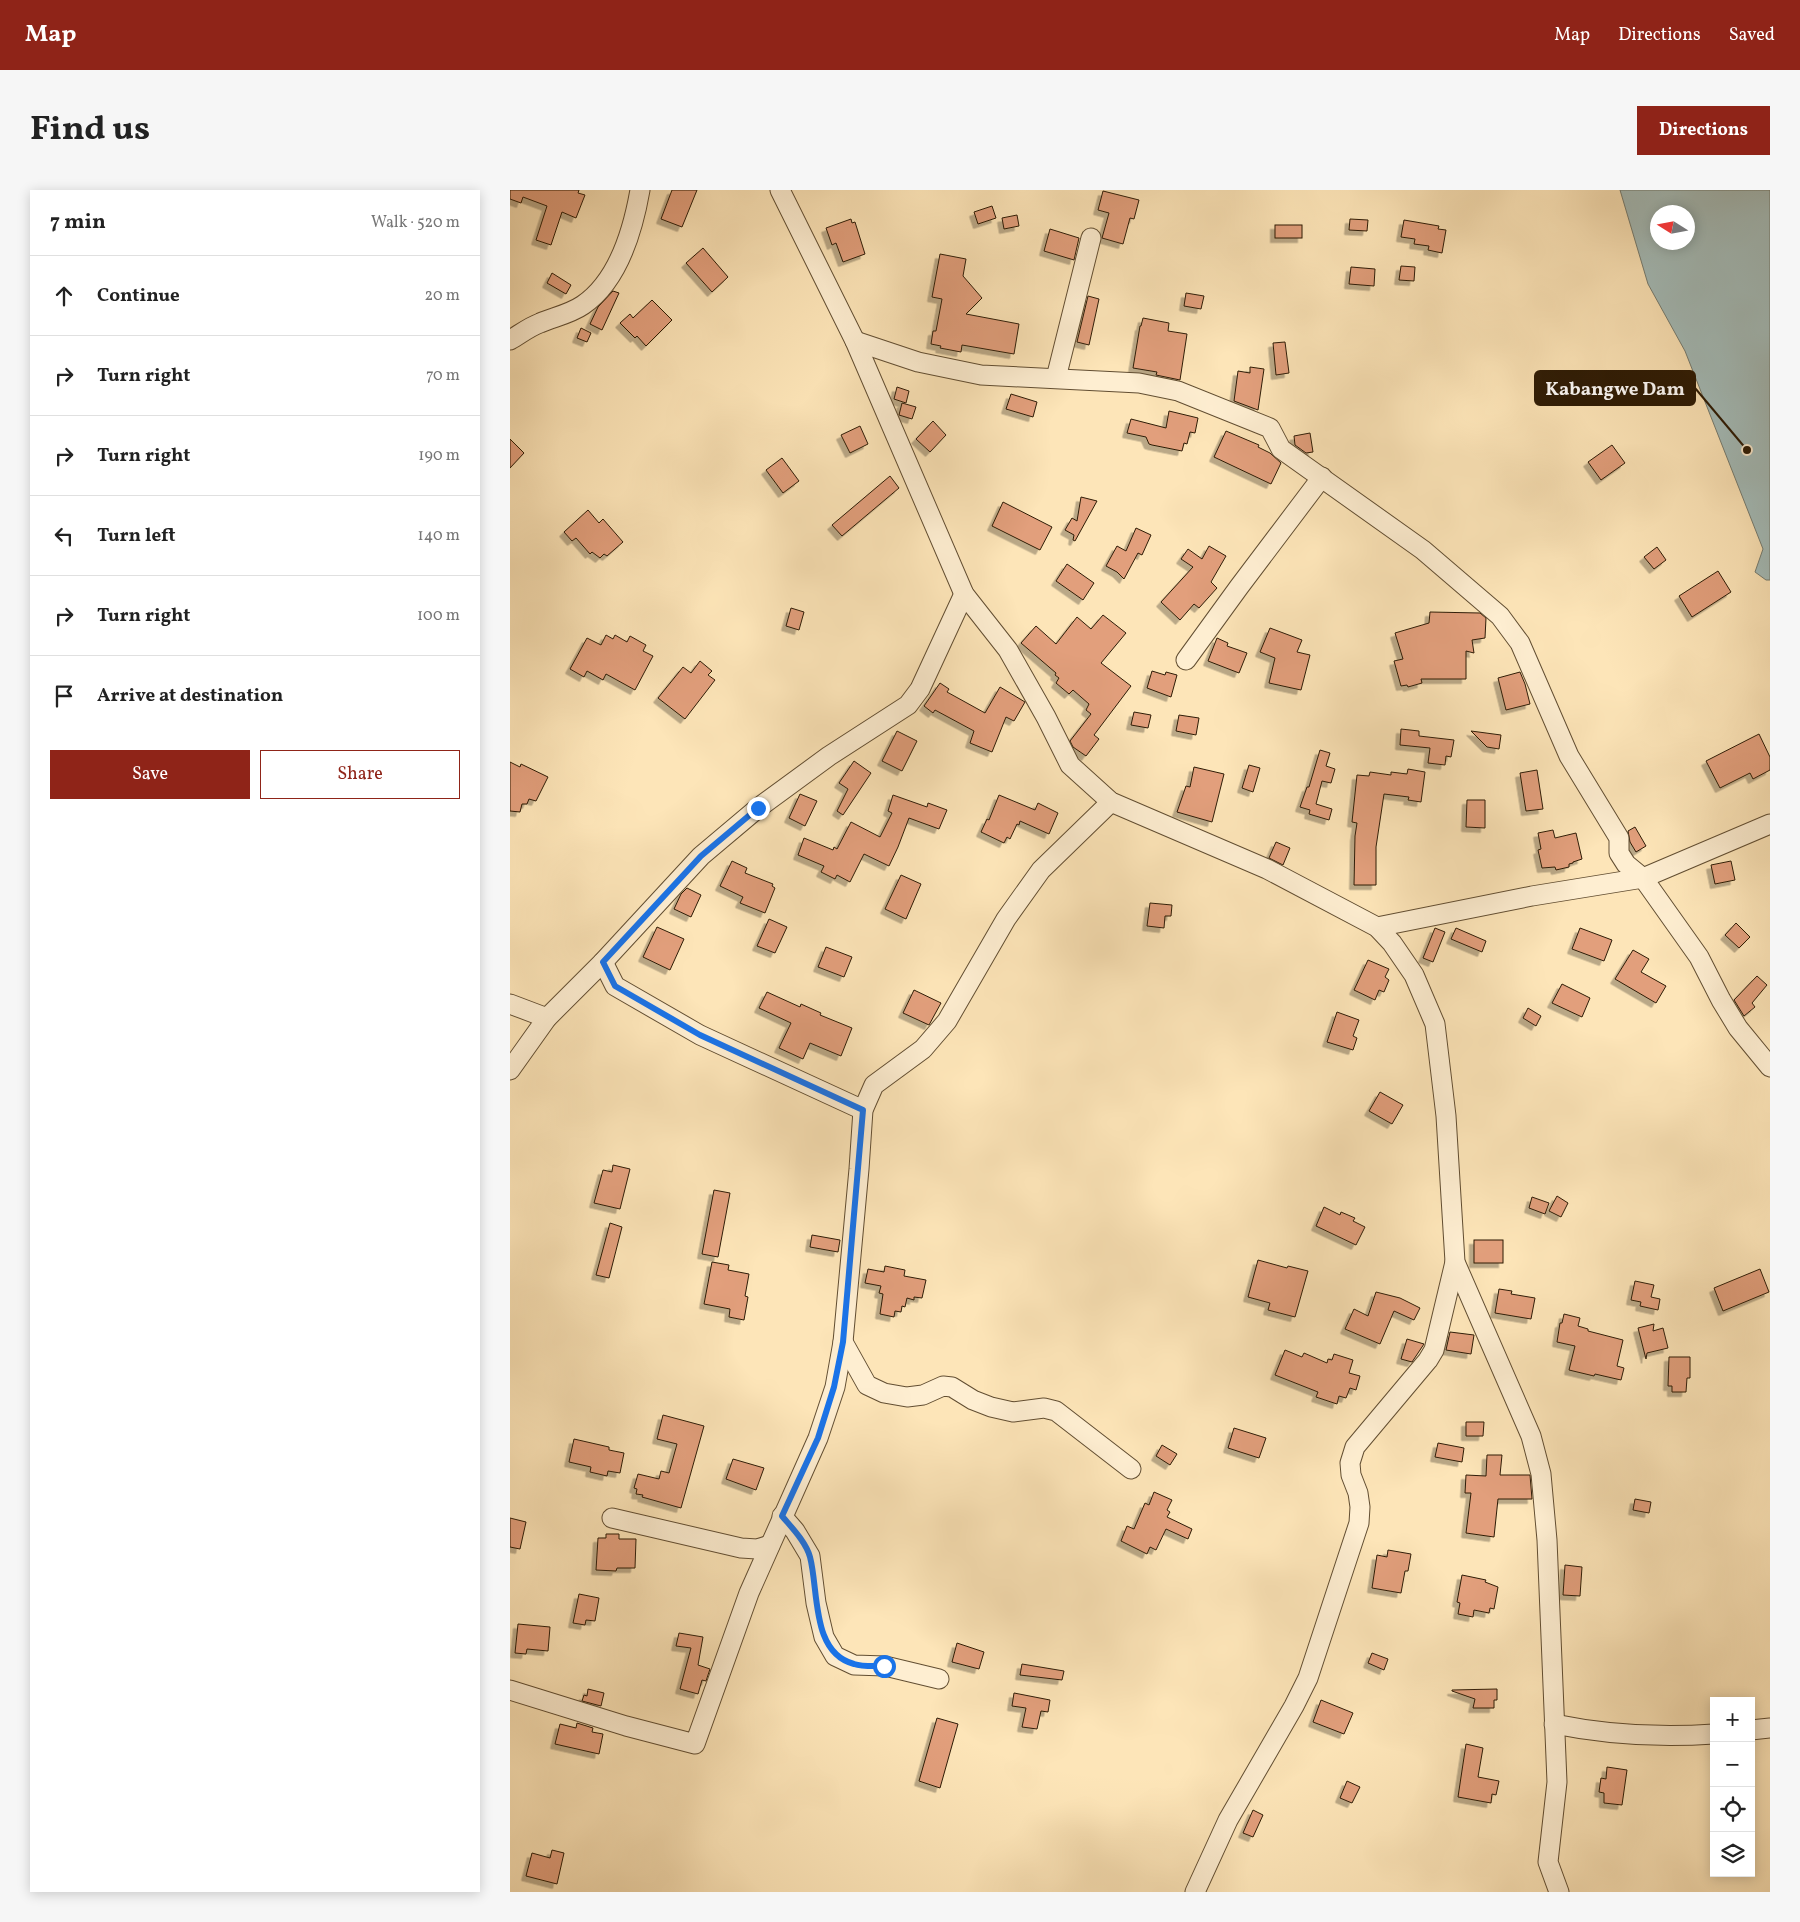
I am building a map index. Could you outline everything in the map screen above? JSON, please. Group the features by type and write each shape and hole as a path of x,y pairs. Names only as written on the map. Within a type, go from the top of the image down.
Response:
{"street":[{"path":"510,340 538,323 566,314 583,305 599,291 612,273 623,250 636,210 640,190"},
{"path":"780,190 855,341 964,594 1008,650 1046,717 1070,765 1111,802 1267,869 1377,927 1392,943 1414,975 1434,1024 1446,1116 1455,1262 1434,1350 1428,1360 1355,1446 1350,1464 1358,1493 1360,1507 1359,1523 1308,1678 1294,1706 1228,1820 1196,1892"},
{"path":"1056,378 1091,238"},
{"path":"855,341 918,362 981,376 1140,383 1178,391 1270,428 1281,449 1423,550 1500,616 1520,643 1569,756 1619,838 1619,853 1626,864 1643,878 1699,957 1738,1028 1770,1067"},
{"path":"1186,660 1322,477"},
{"path":"510,1070 547,1018 603,962 708,850 758,808 829,756 908,705 920,689 964,594"},
{"path":"510,1690 626,1726 694,1744 748,1593 818,1438 834,1387 843,1342 863,1110 874,1085 904,1061 923,1049 947,1021 1006,919 1041,870 1111,802"},
{"path":"1377,927 1523,898 1643,878 1770,824"},
{"path":"603,962 615,986 691,1030 863,1110"},
{"path":"510,1004 547,1018"},
{"path":"1455,1262 1531,1436 1541,1474 1547,1540 1557,1782 1548,1862 1559,1892"},
{"path":"843,1342 868,1385 884,1393 907,1397 923,1395 943,1386 952,1387 991,1408 1013,1412 1044,1408 1056,1411 1131,1469"},
{"path":"782,1516 795,1531 810,1556 816,1602 824,1637 835,1656 854,1665 884,1666 939,1679"},
{"path":"612,1518 741,1548 758,1549 770,1545"},
{"path":"1554,1724 1592,1732 1672,1737 1710,1734"},
{"path":"1755,1730 1770,1728"}],"water":[{"path":"1620,190 1770,190 1770,580 1766,580 1755,572 1763,549 1685,351 1648,284"}],"building":[{"path":"510,190 579,190 578,193 585,195 576,218 562,212 551,245 536,240 547,206 523,197 521,203 510,199"},
{"path":"672,190 697,190 682,227 661,219"},
{"path":"1103,191 1139,200 1134,219 1130,218 1123,244 1102,238 1109,213 1098,210"},
{"path":"992,206 996,218 978,224 974,212"},
{"path":"1017,215 1019,226 1004,229 1002,218"},
{"path":"851,219 852,223 855,222 865,254 843,262 836,243 832,245 826,228"},
{"path":"1350,219 1368,220 1367,231 1349,230"},
{"path":"1404,220 1439,226 1438,229 1446,230 1442,253 1428,250 1429,246 1414,244 1415,239 1401,237"},
{"path":"1275,225 1302,225 1302,238 1275,238"},
{"path":"1050,229 1079,238 1074,260 1044,251"},
{"path":"703,248 728,277 712,292 686,263"},
{"path":"940,254 966,259 963,276 982,298 966,314 1019,324 1014,354 962,345 961,352 940,348 941,346 931,344 933,331 936,331 942,299 932,297"},
{"path":"1401,266 1415,267 1414,281 1399,280"},
{"path":"1351,267 1375,269 1374,286 1349,284"},
{"path":"552,273 571,285 566,294 547,283"},
{"path":"613,291 619,293 602,330 590,324 598,307"},
{"path":"1186,293 1204,296 1201,309 1184,306"},
{"path":"1088,296 1099,299 1089,345 1077,342"},
{"path":"652,300 672,320 646,346 637,336 635,338 620,323 630,314 633,318"},
{"path":"1143,318 1169,323 1168,331 1187,334 1180,380 1156,375 1157,372 1133,368"},
{"path":"581,328 591,333 587,342 577,338"},
{"path":"1285,342 1289,373 1276,375 1273,343"},
{"path":"1250,367 1264,369 1258,410 1234,401 1238,371 1250,373"},
{"path":"897,387 909,391 906,403 894,399"},
{"path":"1011,394 1037,402 1033,417 1006,409"},
{"path":"902,403 916,407 912,419 899,415"},
{"path":"1169,411 1198,418 1195,433 1190,432 1187,444 1184,443 1182,451 1152,445 1149,444 1146,437 1127,433 1131,419 1166,428"},
{"path":"933,421 946,435 930,452 916,439"},
{"path":"860,426 868,444 850,453 841,435"},
{"path":"1226,431 1259,445 1258,447 1270,453 1281,463 1271,484 1214,457"},
{"path":"1310,433 1313,452 1306,453 1295,445 1294,436"},
{"path":"510,439 524,453 510,468"},
{"path":"1612,445 1625,463 1601,480 1588,462"},
{"path":"782,458 799,481 783,493 766,470"},
{"path":"890,476 899,488 842,536 832,525"},
{"path":"1081,497 1097,501 1075,541 1073,540 1074,535 1065,530 1072,518 1077,521"},
{"path":"1003,502 1052,527 1040,550 992,526"},
{"path":"588,510 599,523 603,519 623,542 607,556 604,554 600,558 592,552 590,554 576,538 572,541 564,532"},
{"path":"1136,528 1151,535 1142,555 1138,553 1124,579 1117,572 1106,566 1117,546 1126,551"},
{"path":"1209,546 1226,556 1211,582 1217,588 1199,608 1194,604 1180,620 1161,602 1193,567 1181,559 1188,549 1202,559"},
{"path":"1657,547 1666,560 1654,569 1644,557"},
{"path":"1067,564 1094,583 1083,600 1056,581"},
{"path":"1718,571 1731,592 1692,617 1679,596"},
{"path":"791,608 804,612 799,630 786,626"},
{"path":"1430,612 1480,613 1486,618 1485,638 1472,640 1474,653 1466,651 1466,679 1421,679 1422,683 1408,687 1407,685 1401,686 1394,661 1403,659 1395,633 1429,623"},
{"path":"1103,615 1126,633 1101,663 1131,686 1094,735 1099,739 1086,756 1073,747 1070,741 1091,714 1086,710 1089,704 1073,690 1069,694 1056,683 1059,678 1055,675 1056,673 1021,643 1036,626 1056,644 1077,617 1091,629"},
{"path":"1270,628 1302,640 1297,652 1310,655 1301,690 1269,683 1275,658 1260,652"},
{"path":"606,635 613,639 615,635 627,642 630,636 646,645 643,651 653,656 635,690 606,674 603,680 587,671 584,677 570,669 587,638 601,645"},
{"path":"1217,638 1228,643 1227,646 1247,653 1239,673 1208,661"},
{"path":"700,661 712,671 708,675 715,680 685,719 658,698 683,667 691,673"},
{"path":"1152,671 1165,675 1166,672 1177,675 1171,697 1147,688"},
{"path":"1520,672 1530,704 1506,710 1498,678"},
{"path":"940,683 949,689 947,692 985,713 1000,687 1025,702 1014,721 1006,717 992,752 970,743 974,731 935,710 933,713 924,706"},
{"path":"1134,712 1151,715 1148,728 1131,725"},
{"path":"1179,715 1199,718 1196,735 1176,731"},
{"path":"1401,729 1419,731 1419,736 1454,740 1451,757 1446,756 1445,765 1428,763 1430,748 1400,745"},
{"path":"897,731 917,741 902,771 882,761"},
{"path":"1471,731 1501,735 1499,749 1487,747"},
{"path":"1759,734 1770,757 1770,770 1753,779 1750,773 1720,788 1706,761"},
{"path":"1320,750 1330,753 1326,766 1335,769 1331,783 1322,781 1316,804 1332,809 1329,820 1309,814 1310,810 1300,807 1307,787 1309,787"},
{"path":"854,761 871,773 843,815 837,811 848,789 839,783"},
{"path":"510,762 520,767 521,764 548,777 536,801 529,799 527,804 522,804 520,812 510,811"},
{"path":"1249,765 1260,768 1253,792 1242,788"},
{"path":"1194,767 1224,774 1212,822 1177,812 1186,786 1190,787"},
{"path":"1408,769 1425,772 1421,802 1408,800 1409,797 1384,794 1376,847 1376,885 1354,885 1357,823 1352,822 1357,775 1369,776 1370,772 1391,775 1391,772 1407,774"},
{"path":"1537,770 1543,809 1526,811 1520,773"},
{"path":"800,794 817,801 805,826 789,818"},
{"path":"893,795 927,807 928,803 947,810 939,829 909,818 889,866 864,854 850,882 837,875 835,879 821,872 824,866 798,855 804,838 833,850 834,847 837,849 851,822 880,837 892,813 888,811"},
{"path":"999,795 1035,810 1038,803 1058,813 1049,834 1020,821 1010,839 1007,837 1004,843 981,832 987,819 989,820"},
{"path":"1467,800 1485,800 1485,828 1466,827"},
{"path":"1635,827 1646,846 1636,852 1630,842 1628,831"},
{"path":"1553,830 1555,838 1576,833 1582,859 1569,864 1569,867 1556,870 1555,867 1542,868 1538,850 1541,849 1538,833"},
{"path":"1276,842 1290,848 1283,865 1269,858"},
{"path":"732,861 747,868 745,873 773,884 772,886 775,888 765,913 740,903 743,897 720,886"},
{"path":"1731,861 1735,880 1715,884 1711,865"},
{"path":"901,875 921,884 906,919 885,909"},
{"path":"687,888 701,895 691,917 674,909 681,894"},
{"path":"1150,903 1172,905 1171,916 1165,916 1164,928 1147,926"},
{"path":"769,919 787,927 775,953 757,946"},
{"path":"1736,923 1750,937 1739,948 1725,935"},
{"path":"657,927 684,939 670,970 643,957"},
{"path":"1435,928 1445,932 1433,962 1423,958"},
{"path":"1456,928 1486,941 1482,952 1451,939"},
{"path":"1580,928 1612,940 1604,961 1572,949"},
{"path":"826,947 852,957 844,977 818,967"},
{"path":"1633,950 1649,959 1641,972 1666,986 1656,1003 1615,979"},
{"path":"1368,960 1389,969 1385,977 1389,980 1384,992 1379,990 1375,1000 1354,990"},
{"path":"1757,976 1767,985 1752,1003 1755,1007 1744,1016 1734,1000"},
{"path":"1562,984 1590,998 1582,1017 1552,1003"},
{"path":"914,990 941,1003 929,1025 903,1013"},
{"path":"767,992 800,1007 801,1004 821,1013 820,1015 852,1028 841,1056 810,1043 803,1059 779,1048 791,1023 759,1008"},
{"path":"1528,1008 1541,1016 1536,1026 1523,1018"},
{"path":"1337,1012 1359,1020 1353,1036 1357,1038 1353,1050 1327,1042"},
{"path":"1380,1092 1403,1105 1392,1124 1369,1111"},
{"path":"613,1165 630,1169 620,1209 594,1203 603,1170 612,1172"},
{"path":"714,1190 730,1193 718,1257 702,1254"},
{"path":"1557,1196 1568,1203 1561,1217 1549,1211"},
{"path":"1532,1197 1549,1203 1545,1214 1529,1208"},
{"path":"1324,1207 1340,1215 1341,1212 1355,1218 1353,1221 1365,1227 1356,1245 1316,1226"},
{"path":"610,1223 622,1227 609,1278 596,1275"},
{"path":"812,1235 840,1240 838,1252 810,1247"},
{"path":"1474,1240 1503,1240 1503,1263 1474,1263"},
{"path":"1258,1260 1287,1268 1288,1266 1308,1271 1295,1317 1268,1310 1270,1303 1248,1297"},
{"path":"712,1262 729,1265 728,1270 749,1274 745,1296 748,1297 744,1320 729,1317 730,1309 704,1304"},
{"path":"885,1266 905,1270 904,1276 926,1280 922,1298 914,1297 914,1300 907,1298 905,1307 902,1306 901,1312 895,1311 894,1317 880,1314 883,1294 879,1293 881,1286 865,1283 868,1269 884,1272"},
{"path":"1760,1269 1769,1292 1723,1311 1714,1288"},
{"path":"1635,1281 1654,1285 1651,1297 1660,1299 1658,1310 1640,1306 1641,1302 1631,1300"},
{"path":"1499,1289 1512,1291 1511,1294 1535,1298 1531,1319 1495,1313"},
{"path":"1376,1292 1400,1298 1420,1308 1414,1320 1394,1311 1380,1344 1345,1329 1354,1309 1368,1316"},
{"path":"1564,1314 1580,1318 1578,1326 1588,1329 1588,1331 1623,1340 1617,1366 1624,1368 1621,1380 1569,1370 1575,1346 1557,1342 1560,1323 1562,1323"},
{"path":"1654,1324 1653,1331 1663,1328 1668,1348 1647,1353 1646,1359 1638,1328"},
{"path":"1450,1332 1474,1335 1471,1354 1446,1350"},
{"path":"1407,1339 1424,1344 1412,1362 1401,1359"},
{"path":"1285,1350 1302,1357 1304,1353 1327,1363 1328,1359 1332,1360 1334,1354 1353,1360 1349,1373 1360,1376 1356,1390 1350,1388 1346,1398 1339,1396 1337,1404 1316,1397 1318,1392 1275,1375"},
{"path":"1669,1357 1690,1357 1690,1378 1687,1378 1686,1392 1672,1392 1672,1386 1668,1386"},
{"path":"663,1415 704,1426 681,1508 642,1497 643,1495 636,1494 637,1489 634,1488 638,1474 659,1479 661,1471 669,1473 677,1444 657,1439"},
{"path":"1466,1422 1484,1422 1483,1436 1466,1436"},
{"path":"1234,1428 1266,1438 1259,1458 1228,1448"},
{"path":"574,1439 609,1447 609,1450 624,1453 620,1473 608,1471 607,1476 590,1472 591,1467 569,1462"},
{"path":"1438,1443 1464,1448 1462,1462 1435,1457"},
{"path":"1162,1445 1177,1454 1170,1465 1156,1456"},
{"path":"1487,1455 1502,1455 1500,1475 1530,1475 1532,1499 1498,1499 1494,1537 1466,1533 1471,1493 1465,1493 1466,1475 1486,1476"},
{"path":"733,1459 764,1468 756,1490 726,1479"},
{"path":"1154,1492 1172,1500 1167,1510 1170,1512 1167,1517 1192,1529 1188,1539 1166,1529 1156,1550 1150,1547 1147,1554 1121,1541 1127,1526 1134,1529 1145,1503 1149,1505"},
{"path":"1635,1499 1651,1502 1649,1513 1633,1510"},
{"path":"510,1518 526,1522 520,1549 510,1547"},
{"path":"606,1534 619,1534 619,1539 636,1539 635,1568 617,1568 616,1571 596,1570 598,1538 606,1538"},
{"path":"1388,1550 1411,1554 1408,1571 1405,1571 1401,1593 1372,1588 1377,1555 1387,1557"},
{"path":"1565,1565 1582,1567 1580,1596 1563,1595"},
{"path":"1462,1575 1486,1580 1485,1582 1498,1587 1494,1609 1490,1608 1489,1613 1474,1610 1473,1617 1458,1614 1460,1603 1457,1602"},
{"path":"579,1594 599,1598 595,1621 586,1620 585,1625 573,1623"},
{"path":"518,1624 550,1627 548,1651 527,1649 526,1654 515,1653"},
{"path":"679,1633 703,1637 698,1665 710,1669 706,1681 702,1680 698,1694 680,1689 691,1648 676,1646"},
{"path":"957,1643 984,1652 979,1669 952,1662"},
{"path":"1372,1653 1388,1659 1384,1670 1368,1663"},
{"path":"1022,1664 1064,1671 1062,1680 1020,1675"},
{"path":"588,1689 604,1693 601,1706 582,1701 584,1695 587,1696"},
{"path":"1497,1689 1497,1700 1494,1700 1494,1708 1473,1708 1475,1699 1452,1691 1452,1690"},
{"path":"1014,1693 1050,1700 1048,1712 1041,1711 1037,1729 1022,1727 1026,1708 1012,1706"},
{"path":"1321,1700 1353,1713 1344,1734 1313,1722"},
{"path":"937,1718 958,1724 940,1788 919,1781"},
{"path":"577,1723 593,1728 592,1732 603,1734 599,1754 555,1744 560,1724 576,1728"},
{"path":"1466,1744 1483,1748 1478,1777 1499,1781 1496,1795 1492,1794 1491,1803 1458,1797"},
{"path":"1607,1767 1627,1770 1622,1805 1604,1803 1604,1793 1599,1792 1601,1778 1606,1779"},
{"path":"1347,1781 1360,1787 1352,1803 1340,1798"},
{"path":"1253,1810 1263,1815 1253,1837 1243,1833"},
{"path":"552,1850 564,1853 557,1884 526,1876 532,1853 550,1858"}],"place":[{"name":"Kabangwe Dam","path":"1747,450"}],"route":[{"path":"758,808 701,856 603,962 615,986 700,1035 863,1110 843,1342 834,1387 818,1438 782,1516 795,1531 810,1556 816,1602 824,1637 835,1656 854,1665 884,1666"}]}
